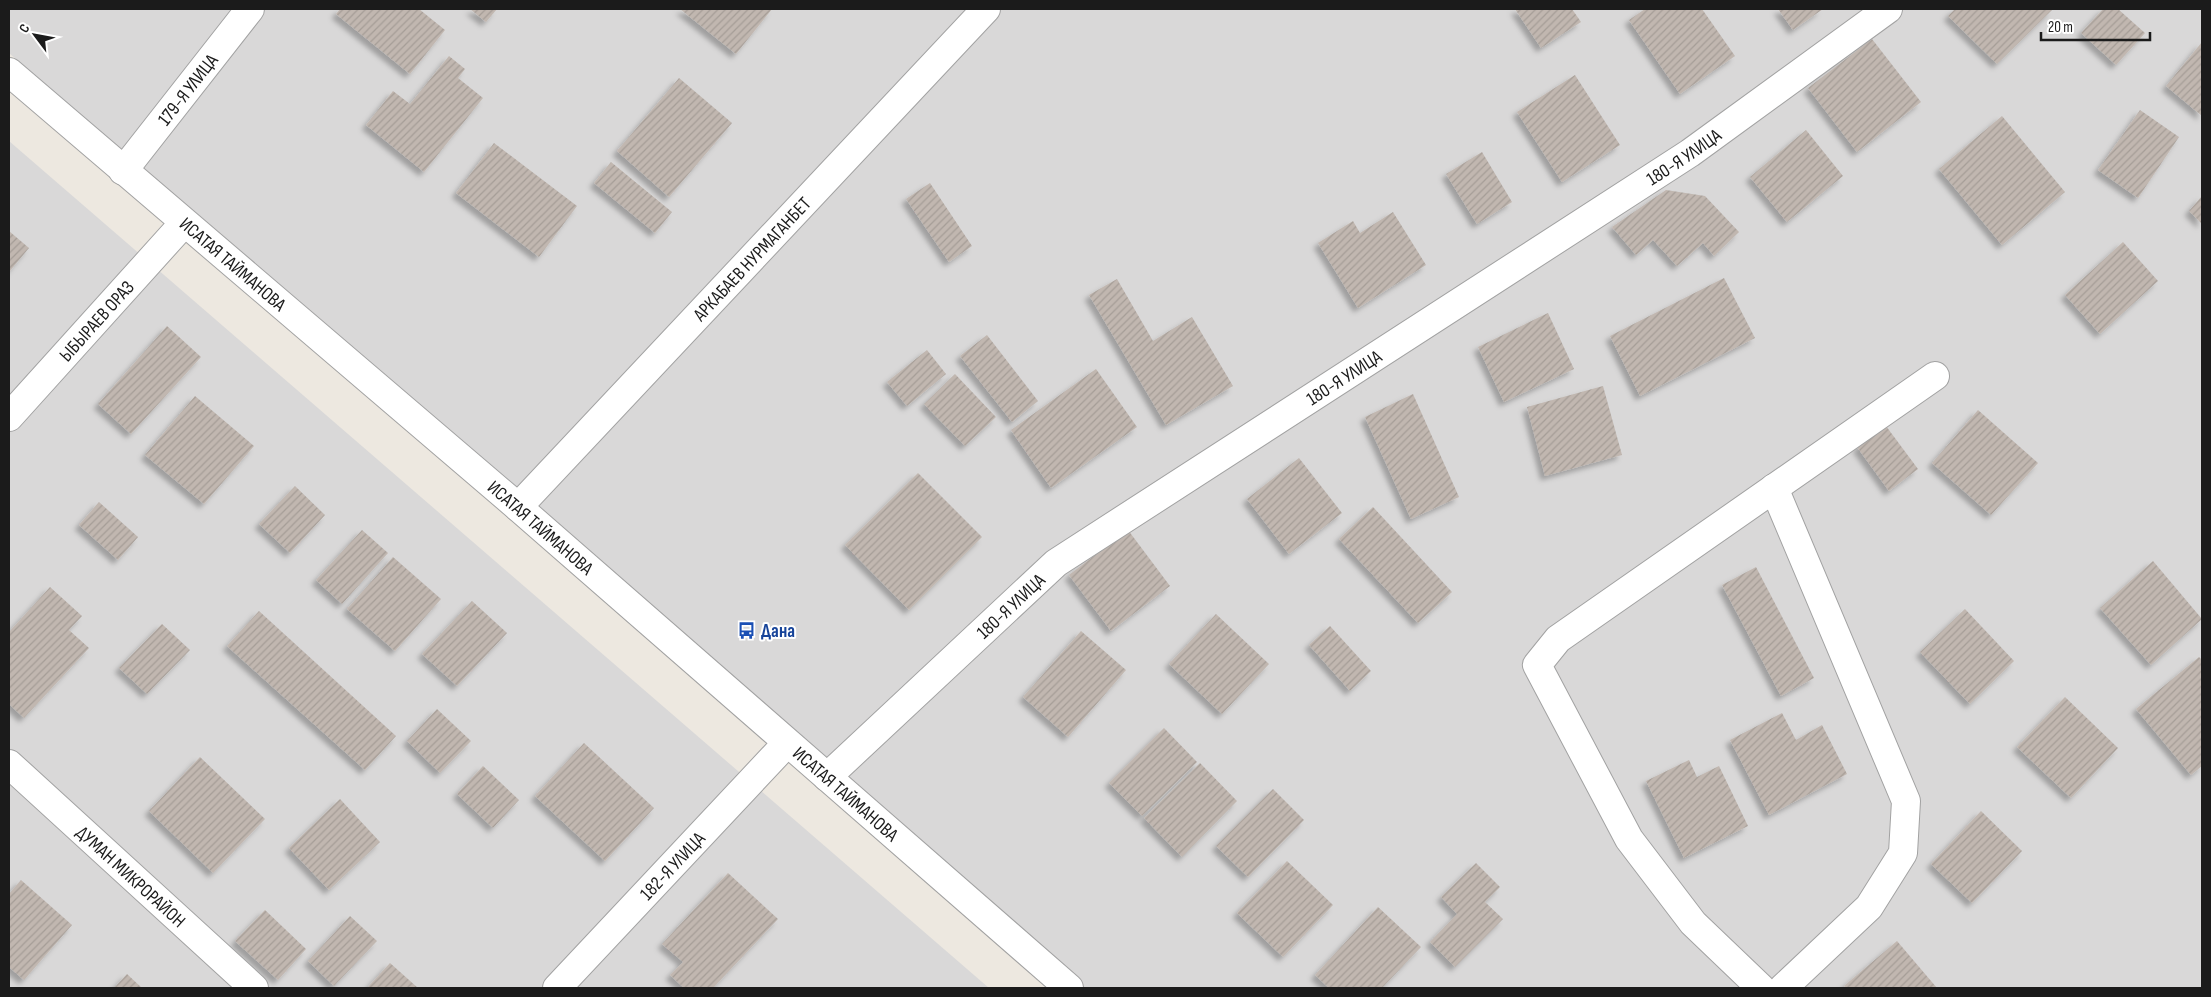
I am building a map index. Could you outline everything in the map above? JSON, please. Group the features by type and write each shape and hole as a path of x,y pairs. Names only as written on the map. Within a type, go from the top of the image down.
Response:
{"street":[{"name":"179-Я УЛИЦА","path":"123,171 250,9"},
{"name":"АРКАБАЕВ НУРМАГАНБЕТ","path":"518,507 986,9"},
{"name":"180-Я УЛИЦА","path":"827,777 1056,563 1690,153 1888,9"},
{"name":"ИСАТАЯ ТАЙМАНОВА","path":"9,72 518,507 827,777 1057,985"},
{"name":"ЫБЫРАЕВ ОРАЗ","path":"9,418 184,223"},
{"path":"1761,988 1693,923 1629,839 1537,665 1558,639 1935,376"},
{"path":"1774,488 1906,801 1903,853 1869,908 1783,988"},
{"name":"182-Я УЛИЦА","path":"557,988 788,743"},
{"name":"ДУМАН МИКРОРАЙОН","path":"9,764 254,988"}],"shaded area":[{"path":"9,9 2202,9 2202,988 1072,988 9,53"},
{"path":"9,141 989,988 9,988"}],"building":[{"path":"340,9 419,9 445,30 410,74 336,14"},
{"path":"470,9 497,9 486,22"},
{"path":"680,9 772,9 736,54"},
{"path":"1515,9 1572,9 1581,22 1541,48"},
{"path":"1645,9 1702,9 1735,56 1680,94 1629,20"},
{"path":"1778,9 1823,9 1793,30"},
{"path":"1955,9 2053,9 1997,64 1948,16"},
{"path":"2103,9 2118,9 2145,33 2116,65 2081,33"},
{"path":"1872,39 1921,102 1857,152 1808,88"},
{"path":"2202,42 2202,116 2166,86"},
{"path":"449,56 465,69 458,78 483,98 424,172 366,125 393,91 410,104"},
{"path":"1575,75 1620,145 1562,182 1517,112"},
{"path":"679,78 732,123 669,197 617,151"},
{"path":"2140,110 2179,137 2138,198 2098,170"},
{"path":"2002,116 2065,192 2002,245 1939,169"},
{"path":"1806,130 1843,176 1787,222 1750,177"},
{"path":"494,143 577,206 539,257 456,193"},
{"path":"1482,152 1512,202 1477,224 1446,174"},
{"path":"611,162 672,212 655,233 594,183"},
{"path":"930,183 972,246 949,262 906,199"},
{"path":"1666,190 1705,196 1739,232 1714,256 1703,243 1677,266 1653,240 1636,255 1612,227"},
{"path":"2202,196 2202,224 2189,211"},
{"path":"1393,212 1426,265 1358,308 1318,243 1353,221 1360,233"},
{"path":"9,231 29,248 9,272"},
{"path":"2123,242 2158,281 2100,334 2065,295"},
{"path":"1724,278 1755,338 1640,396 1610,336"},
{"path":"1117,279 1153,341 1192,317 1233,386 1166,425 1089,295"},
{"path":"1548,313 1574,369 1504,402 1478,347"},
{"path":"167,326 201,357 131,434 98,404"},
{"path":"987,335 1038,401 1012,422 960,356"},
{"path":"927,350 946,374 907,406 887,382"},
{"path":"1096,369 1137,427 1051,488 1011,430"},
{"path":"955,374 996,417 965,446 924,404"},
{"path":"1603,386 1622,455 1545,476 1527,407"},
{"path":"1413,394 1459,497 1411,519 1365,417"},
{"path":"195,396 254,446 204,504 145,455"},
{"path":"1978,410 2038,463 1991,515 1932,463"},
{"path":"1886,426 1918,469 1889,491 1857,447"},
{"path":"1299,458 1342,513 1289,554 1247,499"},
{"path":"918,473 982,537 909,610 845,545"},
{"path":"295,486 325,515 290,553 259,524"},
{"path":"99,502 138,537 118,560 79,525"},
{"path":"1373,507 1452,592 1418,623 1339,539"},
{"path":"362,530 388,553 342,604 316,580"},
{"path":"1128,530 1170,586 1111,631 1069,575"},
{"path":"393,557 441,599 395,651 347,609"},
{"path":"2153,561 2202,619 2151,665 2100,608"},
{"path":"1756,567 1814,678 1781,696 1722,585"},
{"path":"50,587 82,616 69,630 89,648 24,718 9,704 9,632"},
{"path":"472,601 507,633 457,686 422,654"},
{"path":"1965,609 2014,661 1970,704 1920,652"},
{"path":"259,611 396,736 365,770 227,646"},
{"path":"1216,614 1269,664 1222,714 1169,664"},
{"path":"162,624 190,650 147,694 119,668"},
{"path":"1330,626 1371,671 1350,691 1309,645"},
{"path":"1081,631 1126,670 1068,737 1023,697"},
{"path":"2199,657 2202,660 2202,766 2191,775 2136,709"},
{"path":"2065,697 2118,748 2071,798 2017,747"},
{"path":"437,709 471,741 440,773 407,741"},
{"path":"1782,713 1796,740 1822,725 1847,774 1769,815 1730,740"},
{"path":"1164,728 1197,762 1142,816 1109,783"},
{"path":"584,743 654,808 605,861 535,796"},
{"path":"200,757 265,819 213,873 149,811"},
{"path":"1689,760 1697,777 1719,766 1748,826 1684,858 1646,781"},
{"path":"1200,763 1237,801 1182,857 1144,818"},
{"path":"483,766 519,800 493,828 457,794"},
{"path":"1273,789 1304,820 1248,877 1216,846"},
{"path":"340,799 380,842 329,890 289,848"},
{"path":"1981,811 2022,851 1972,903 1931,864"},
{"path":"1287,861 1333,905 1283,957 1237,913"},
{"path":"1476,863 1500,887 1485,902 1503,919 1455,967 1430,942 1457,914 1441,897"},
{"path":"728,873 778,919 713,988 684,988 670,975 683,962 662,944"},
{"path":"21,880 72,925 24,980 9,967 9,894"},
{"path":"1378,907 1421,947 1382,988 1329,988 1315,975"},
{"path":"265,910 306,949 278,980 235,941"},
{"path":"350,916 377,941 334,986 308,961"},
{"path":"1897,941 1937,988 1847,988 1844,986"},
{"path":"390,963 418,988 367,988"},
{"path":"127,974 142,988 114,988"}],"place":[{"name":"Дана","path":"747,630"}]}
